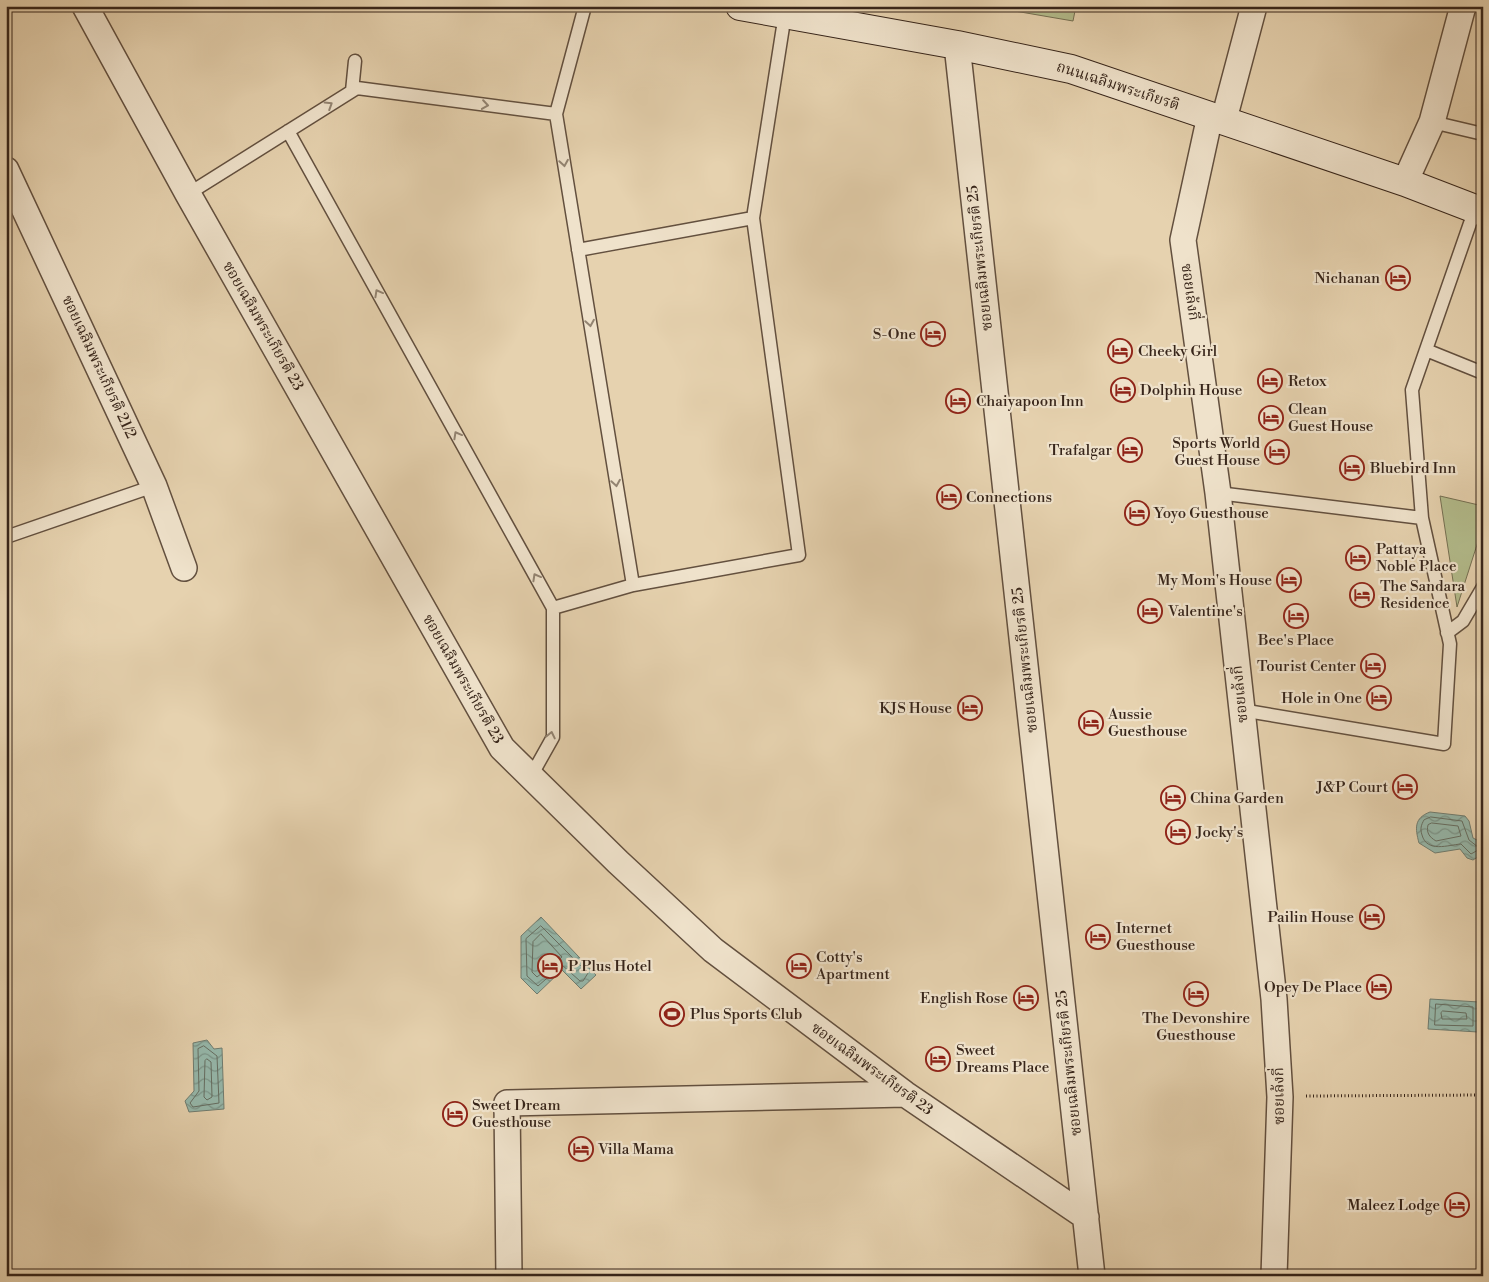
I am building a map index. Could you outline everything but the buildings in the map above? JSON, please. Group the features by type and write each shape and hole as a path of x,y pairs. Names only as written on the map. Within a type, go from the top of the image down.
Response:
{"main road":[{"name":"ถนนเฉลิมพระเกียรติ","path":"740,6 957,45 1071,69 1405,182 1479,211"}],"street":[{"name":"ซอยเฉลิมพระเกียรติ 23","path":"86,6 188,194 502,748 530,778 714,950 905,1094 1086,1217"},
{"name":"ซอยเล้งกี่","path":"1254,6 1217,117 1183,240 1218,493 1274,999 1280,1097 1274,1276"},
{"path":"1405,182 1432,122 1463,6"},
{"name":"ซอยเฉลิมพระเกียรติ 25","path":"957,45 1092,1276"},
{"name":"ซอยเฉลิมพระเกียรติ 21/2","path":"6,170 154,486 184,568"},
{"path":"509,1276 507,1103 905,1094"}],"lane":[{"path":"585,6 556,114 633,585"},
{"path":"553,608 633,585 799,555 753,218 785,14"},
{"path":"352,91 354,61"},
{"path":"188,194 356,88 556,114"},
{"path":"1432,122 1483,134"},
{"path":"288,131 553,608 553,737 530,778"},
{"path":"1241,710 1444,744 1450,644 1422,518 1412,390 1479,211"},
{"path":"578,250 753,218"},
{"path":"1426,350 1483,374"},
{"path":"6,537 154,486"},
{"path":"1218,493 1422,518"},
{"path":"1448,633 1463,621 1483,587"}],"path":[{"path":"1280,1097 1483,1095"}],"green space":[{"path":"1003,6 1076,6 1073,21 1003,9"},
{"path":"1440,496 1483,506 1483,526 1457,607"}],"water":[{"path":"1430,812 1465,816 1469,821 1473,838 1481,842 1481,855 1473,860 1467,858 1460,849 1435,853 1419,843 1417,833 1418,820"},
{"path":"541,917 596,975 581,989 562,970 537,994 521,978 521,936"},
{"path":"1430,999 1479,1002 1478,1032 1428,1029"},
{"path":"207,1040 214,1049 222,1048 224,1109 189,1112 185,1101 194,1091 193,1043"}],"place":[{"name":"Nichanan","path":"1398,278"},
{"name":"S-One","path":"933,334"},
{"name":"Cheeky Girl","path":"1120,351"},
{"name":"Retox","path":"1270,381"},
{"name":"Dolphin House","path":"1123,390"},
{"name":"Chaiyapoon Inn","path":"958,401"},
{"name":"Clean Guest House","path":"1271,418"},
{"name":"Trafalgar","path":"1130,450"},
{"name":"Sports World Guest House","path":"1277,452"},
{"name":"Bluebird Inn","path":"1352,468"},
{"name":"Connections","path":"949,497"},
{"name":"Yoyo Guesthouse","path":"1137,513"},
{"name":"Pattaya Noble Place","path":"1358,558"},
{"name":"My Mom's House","path":"1289,580"},
{"name":"The Sandara Residence","path":"1362,595"},
{"name":"Valentine's","path":"1150,611"},
{"name":"Bee's Place","path":"1296,616"},
{"name":"Tourist Center","path":"1373,666"},
{"name":"Hole in One","path":"1379,698"},
{"name":"KJS House","path":"970,708"},
{"name":"Aussie Guesthouse","path":"1091,723"},
{"name":"J&P Court","path":"1405,787"},
{"name":"China Garden","path":"1173,798"},
{"name":"Jocky's","path":"1178,832"},
{"name":"Pailin House","path":"1372,917"},
{"name":"Internet Guesthouse","path":"1098,937"},
{"name":"P Plus Hotel","path":"550,966"},
{"name":"Cotty's Apartment","path":"799,966"},
{"name":"Opey De Place","path":"1379,987"},
{"name":"The Devonshire Guesthouse","path":"1196,994"},
{"name":"English Rose","path":"1026,998"},
{"name":"Plus Sports Club","path":"672,1014"},
{"name":"Sweet Dreams Place","path":"938,1059"},
{"name":"Sweet Dream Guesthouse","path":"455,1114"},
{"name":"Villa Mama","path":"581,1149"},
{"name":"Maleez Lodge","path":"1457,1205"}]}
